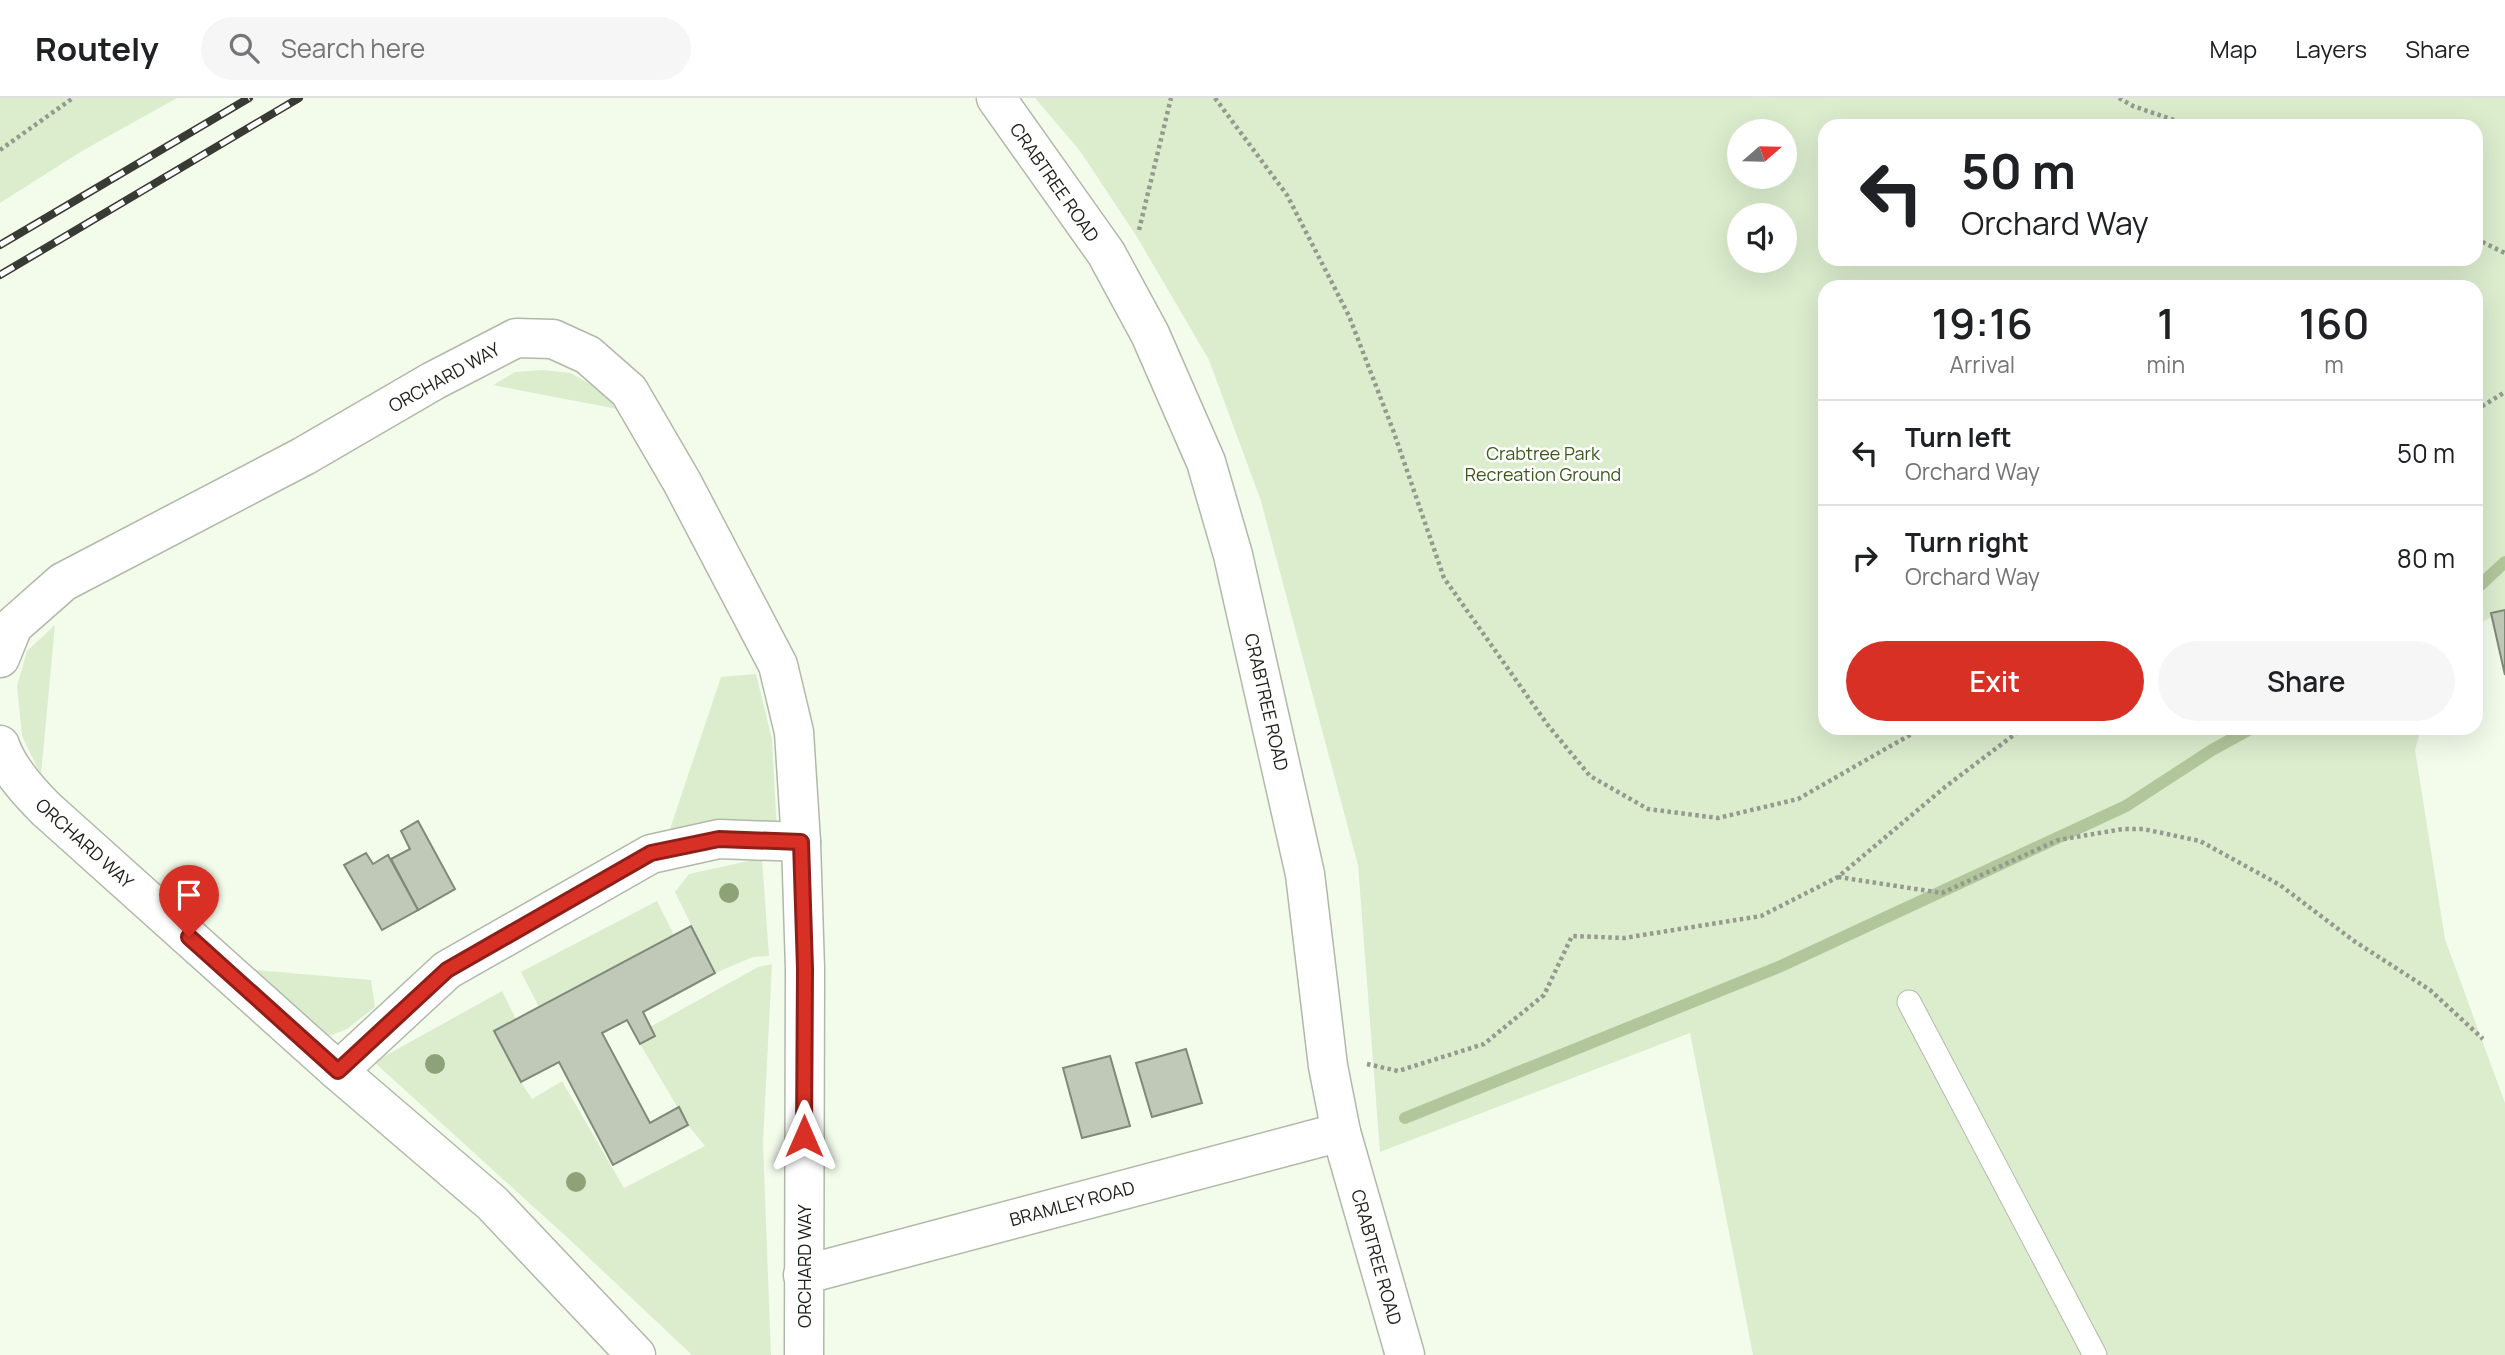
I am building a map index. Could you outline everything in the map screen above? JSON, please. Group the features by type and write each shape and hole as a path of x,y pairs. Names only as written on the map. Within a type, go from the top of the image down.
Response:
{"street":[{"name":"CRABTREE ROAD","path":"996,98 1106,253 1150,334 1206,462 1233,555 1305,874 1328,1066 1341,1132 1405,1355"},
{"name":"ORCHARD WAY","path":"0,658 13,625 63,582 304,456 516,338 553,340 588,355 629,391 682,482 778,665 793,732 801,842 805,969 804,1355"},
{"name":"ORCHARD WAY","path":"0,745 4,756 39,802 338,1071 492,1203 636,1355"},
{"path":"338,1071 447,970 651,853 719,839 801,842"},
{"name":"BRAMLEY ROAD","path":"803,1275 1341,1132"}],"lane":[{"path":"1909,1002 2095,1355"}],"path":[{"path":"0,150 73,98"},
{"path":"1106,253 1137,237 1171,98"},
{"path":"1215,98 1287,195 1349,316 1393,430 1444,578 1547,724 1590,776 1648,809 1718,818 1798,799 1910,735"},
{"path":"2119,98 2133,106 2171,119"},
{"path":"2483,242 2505,253"},
{"path":"2483,406 2505,392"},
{"path":"1328,1066 1373,1064 1398,1071 1484,1044 1544,995 1572,936 1624,938 1761,916 1838,877 2013,735"},
{"path":"1838,877 1942,892 2058,840 2123,829 2143,829 2200,841 2280,885 2354,941 2430,990 2483,1039"}],"green space":[{"path":"0,98 177,98 82,151 0,203"},
{"name":"Crabtree Park Recreation Ground","path":"1035,98 2505,98 2505,609 2483,622 2483,280 1818,280 1818,735 2419,735 2415,750 2445,939 2505,1103 2505,1355 1753,1355 1690,1033 1380,1152 1358,865 1261,501 1209,360 1137,237 1080,151"},
{"path":"542,370 571,373 600,390 617,409 493,385 515,372"},
{"path":"55,625 41,775 22,736 17,686 27,651"},
{"path":"756,674 772,739 777,832 667,838 721,677"},
{"path":"762,858 769,956 753,957 715,973 675,892 689,874"},
{"path":"657,901 674,935 539,1007 521,972"},
{"path":"772,964 763,1142 771,1355 692,1355 374,1062 502,991 516,1019 494,1031 521,1082 532,1099 562,1081 624,1188 705,1146 688,1125 640,1044 655,1036 650,1027 758,967"},
{"path":"256,970 371,980 375,1007 347,1029 329,1036"}],"building":[{"path":"2505,610 2505,675 2491,613"},
{"path":"418,821 455,889 418,910 391,859 410,849 401,831"},
{"path":"366,853 373,864 388,855 418,910 382,930 344,865"},
{"path":"691,926 715,973 643,1012 655,1036 640,1044 627,1020 602,1033 650,1123 679,1107 688,1125 613,1165 559,1062 521,1082 494,1031"},
{"path":"1186,1049 1202,1103 1152,1117 1136,1063"},
{"path":"1110,1056 1130,1126 1082,1138 1063,1068"}],"waterway":[{"path":"2483,582 2505,562"},
{"path":"1405,1118 1781,966 2126,806 2239,735"}],"railway":[{"path":"0,245 249,98"},
{"path":"0,275 299,98"}],"route":[{"path":"189,937 338,1071 447,970 651,853 719,839 801,842 805,969 804,1136"}]}
